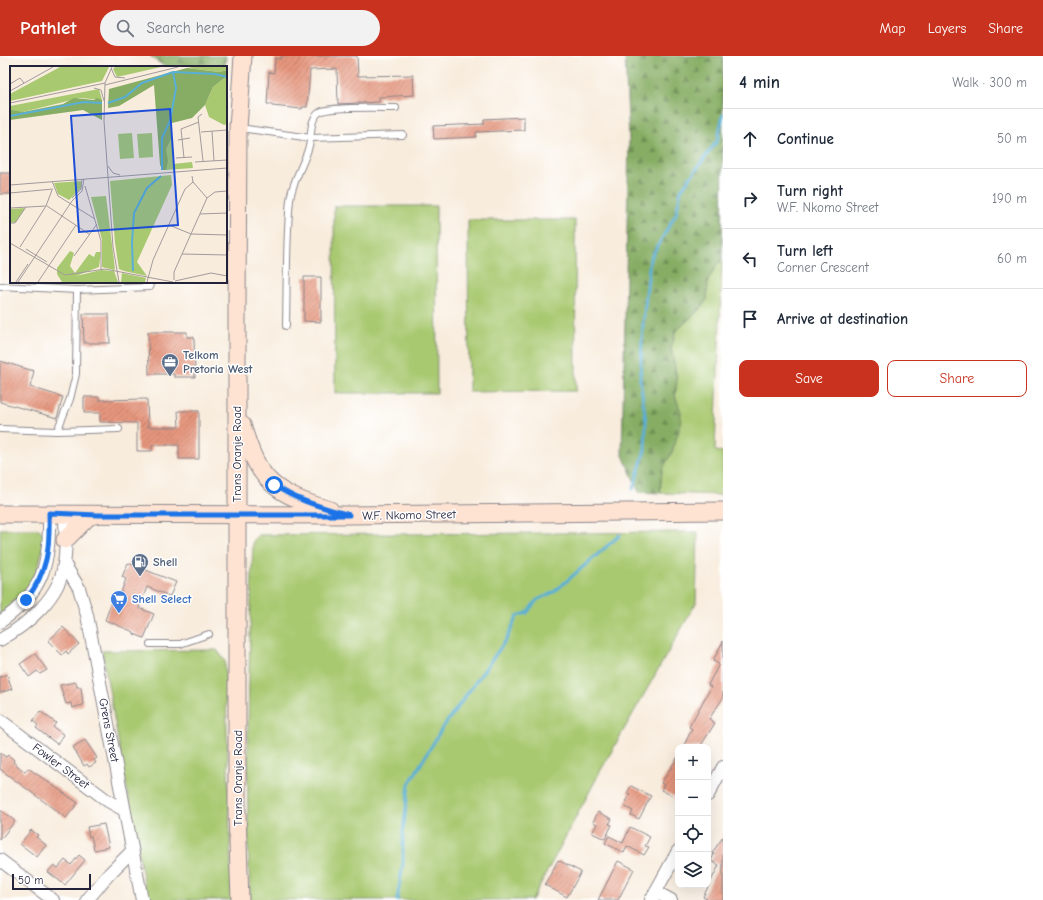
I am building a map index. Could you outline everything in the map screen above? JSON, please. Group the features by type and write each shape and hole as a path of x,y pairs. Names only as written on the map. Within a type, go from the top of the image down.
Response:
{"main road":[{"name":"Trans Oranje Road","path":"240,900 237,814 237,407 238,128 243,56"},
{"path":"237,407 255,462 264,476 288,495 309,504 349,515"},
{"name":"W.F. Nkomo Street","path":"0,514 237,516 723,511"},
{"path":"65,540 89,516 98,515"}],"street":[{"path":"0,640 16,631 44,606 53,592 64,564 65,540 57,514"},
{"path":"0,622 26,600 36,587 43,573 57,514"},
{"name":"Grens Street","path":"64,564 79,588 87,615 142,900"},
{"name":"Fowler Street","path":"0,720 108,801 124,810"},
{"path":"711,789 723,767"},
{"path":"87,900 110,873 132,851"},
{"path":"671,900 654,896 677,852"},
{"path":"0,860 53,900"}],"lane":[{"path":"286,326 290,200 293,186 305,160 311,138 312,122 315,116 325,110 396,108"},
{"path":"238,128 311,138 403,135"},
{"path":"0,286 77,290 150,287"},
{"path":"57,431 70,399 76,374 77,290"},
{"path":"0,429 57,431 119,429"},
{"path":"150,644 180,644 209,634"}],"green space":[{"path":"150,56 226,56 225,66 164,66"},
{"path":"625,56 723,56 722,261 718,263 708,280 707,299 700,309 676,331 671,348 677,379 675,396 681,412 680,427 672,452 662,470 660,493 639,492 622,453 629,140"},
{"path":"334,206 436,206 437,393 335,393"},
{"path":"468,220 575,220 576,391 469,392"},
{"path":"722,261 715,451 723,452 723,495 660,493 662,470 672,452 681,412 675,396 677,379 671,348 676,331 700,309 707,299 708,280 718,263"},
{"path":"0,529 39,529 43,533 45,540 35,580 25,594 0,616"},
{"path":"698,532 696,603 601,770 532,900 250,900 248,810 249,676 253,541 259,535"},
{"path":"217,650 225,661 232,900 147,900 102,651"}],"building":[{"path":"281,56 357,56 358,76 413,75 414,95 379,97 379,102 338,104 337,69 310,70 307,107 302,107 302,109 272,106 272,104 267,104 269,72 274,73 275,58 281,59"},
{"path":"524,117 524,130 476,132 476,137 434,139 433,126 484,124 484,119"},
{"path":"0,173 10,173 10,194 0,194"},
{"path":"304,277 321,277 321,322 304,321"},
{"path":"83,314 109,314 110,343 84,343"},
{"path":"148,332 187,332 187,337 194,337 195,377 174,377 174,374 149,374"},
{"path":"0,361 34,371 30,387 63,397 57,418 0,402"},
{"path":"84,397 99,397 99,400 147,399 148,427 179,427 178,411 199,411 199,459 179,459 179,445 152,445 152,451 137,451 137,423 100,422 100,413 84,413"},
{"path":"128,563 176,582 170,596 147,587 139,608 154,614 144,638 134,634 134,632 105,620 113,598 118,600 126,579 122,577"},
{"path":"63,627 79,644 68,654 66,651 62,655 48,641"},
{"path":"723,641 723,698 709,719 715,723 702,744 684,744 692,729 689,727 711,687 708,685 719,664 713,661"},
{"path":"35,654 47,670 40,674 37,671 29,677 20,664"},
{"path":"7,674 12,689 0,693 0,677"},
{"path":"76,682 77,687 81,687 83,705 72,708 71,703 66,704 60,685"},
{"path":"40,711 56,723 53,727 64,735 57,744 36,728 38,725 33,721"},
{"path":"85,740 97,758 94,760 96,763 89,767 87,764 84,766 73,747"},
{"path":"0,753 6,757 8,755 14,760 13,762 25,772 28,768 78,803 66,818 0,769"},
{"path":"675,762 675,797 661,790 664,785 661,783"},
{"path":"631,786 651,796 639,819 631,815 633,811 624,806 630,794 627,793"},
{"path":"0,810 15,821 0,840"},
{"path":"598,812 612,819 609,824 612,825 605,839 592,833 597,824 593,822"},
{"path":"104,824 109,847 94,850 91,836 89,837 87,827"},
{"path":"630,827 650,837 645,846 649,847 644,855 627,846 624,853 605,843 609,836 623,843"},
{"path":"31,830 38,835 36,837 46,845 37,857 20,844"},
{"path":"723,837 723,900 709,900 703,897 708,888 711,888 711,881 719,865 711,861 714,854 712,853"},
{"path":"79,855 85,860 65,885 48,872 54,865 58,868 65,860 71,865"},
{"path":"558,860 581,872 567,897 545,885"},
{"path":"618,861 634,869 618,900 598,900"}],"waterway":[{"path":"633,489 645,450 646,422 640,379 643,324 650,259 676,214 681,190 717,141 723,115"},
{"path":"397,900 403,863 403,831 409,784 441,730 506,640 517,616 527,613 537,600 554,592 620,535"}],"place":[{"name":"Telkom Pretoria West","path":"170,377"},
{"name":"Shell","path":"140,577"},
{"name":"Shell Select","path":"119,614"}],"route":[{"path":"26,600 36,587 43,573 48,557 50,537 49,513 98,515 237,516 349,515 309,504 288,495 274,485"}]}
